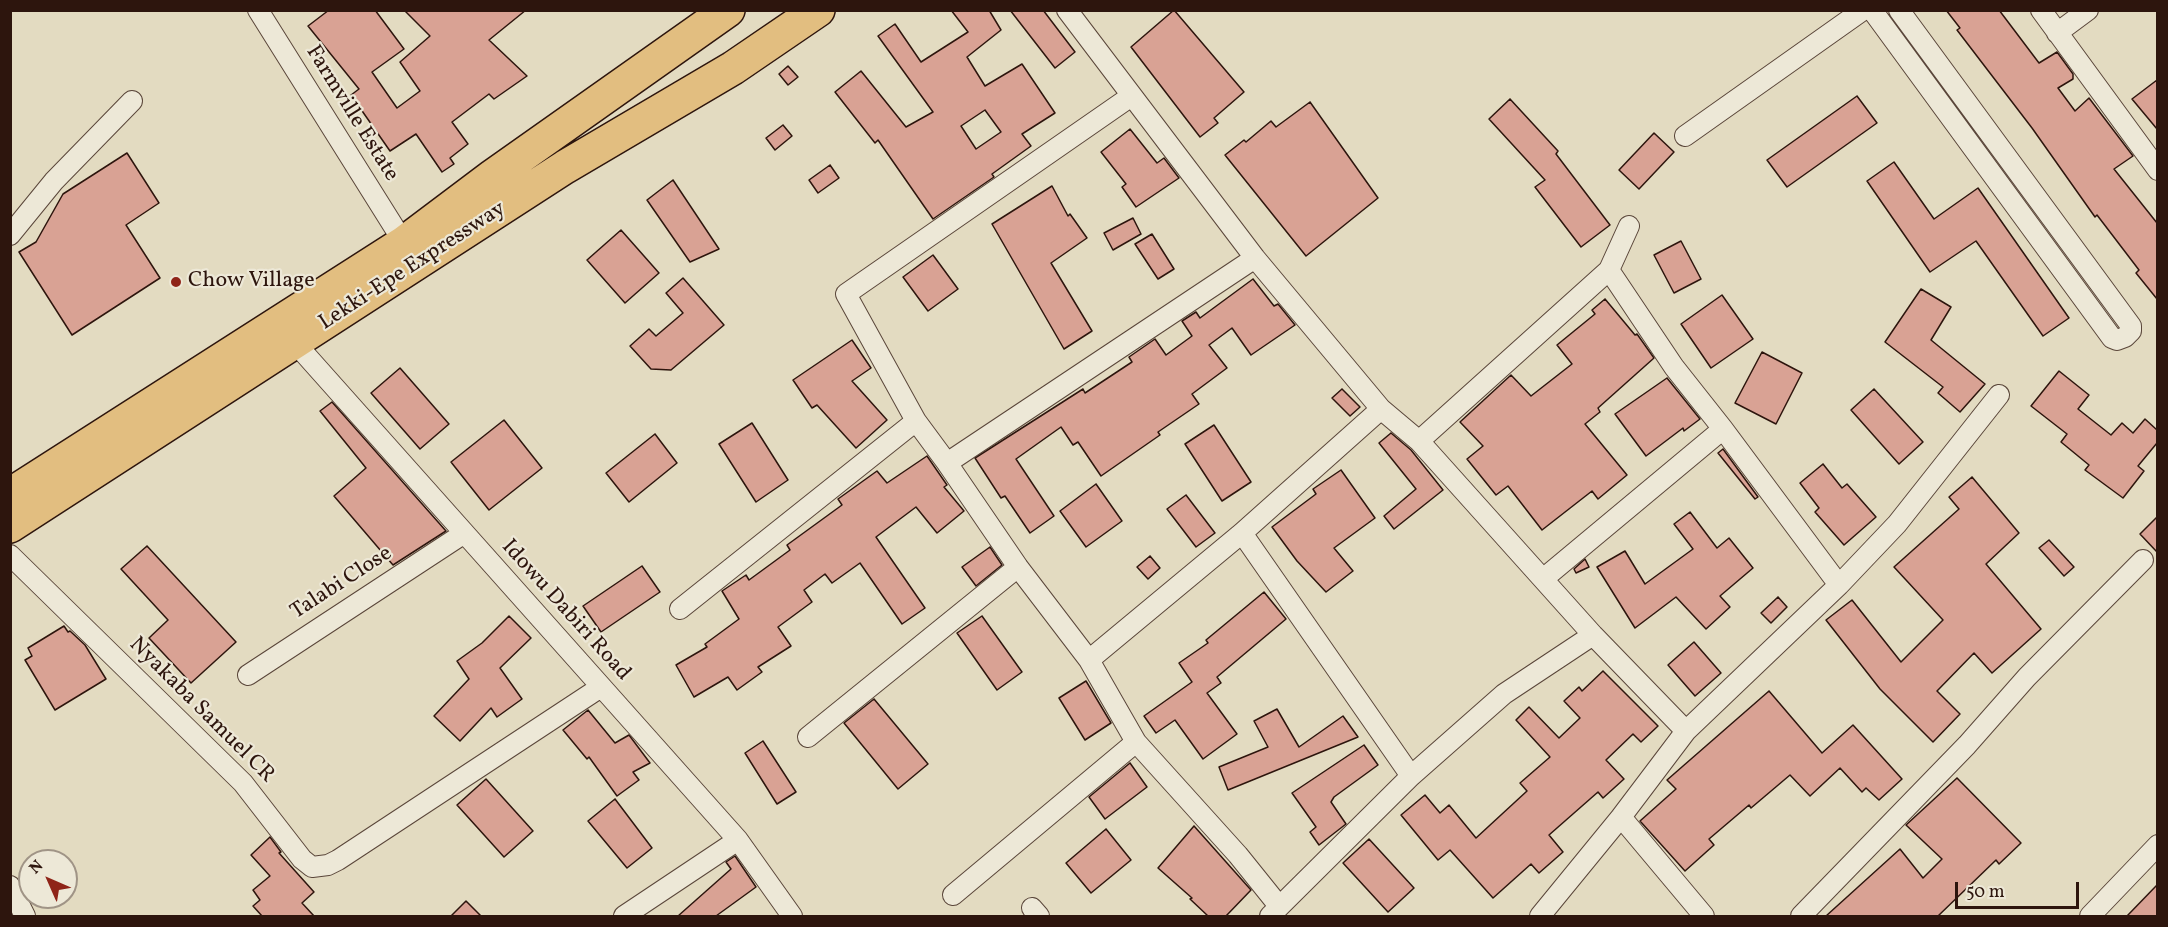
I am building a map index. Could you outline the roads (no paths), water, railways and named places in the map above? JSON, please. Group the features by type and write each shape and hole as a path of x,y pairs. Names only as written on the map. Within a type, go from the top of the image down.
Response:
{"highway":[{"name":"Lekki-Epe Expressway","path":"10,526 296,344 565,167 733,68 818,10"},
{"name":"Lekki-Epe Expressway","path":"10,495 404,243 493,176 724,15"},
{"path":"724,15 764,48"},
{"path":"724,15 726,44 733,68"}],"street":[{"name":"Farmville Estate","path":"258,10 404,243"},
{"path":"1067,10 1130,97 1255,258 1381,409 1419,441 1593,635 1686,731"},
{"path":"1685,136 1863,10"},
{"path":"1872,10 2112,338 2117,340 2125,337 2131,331 2131,326 1899,10"},
{"path":"2041,10 2157,170"},
{"path":"2057,33 2088,10"},
{"path":"1130,97 846,294 916,421 1017,567 1089,660 1136,742 1238,855 1274,911 1410,776 1504,694 1593,635"},
{"path":"10,235 54,181 132,101"},
{"path":"1419,441 1609,270 1629,226"},
{"path":"947,463 1255,258"},
{"path":"1609,270 1674,367 1839,585"},
{"name":"Idowu Dabiri Road","path":"296,344 738,840 792,916"},
{"path":"1540,916 1621,817 1686,731 1839,585 1897,524 1999,395"},
{"path":"1089,660 1242,533 1381,409"},
{"path":"680,609 916,421"},
{"path":"1543,579 1723,429"},
{"path":"1242,533 1410,776"},
{"name":"Talabi Close","path":"249,675 463,534"},
{"name":"Nyakaba Samuel CR","path":"10,555 243,783 302,859 312,867 328,865 338,860 602,687"},
{"path":"1801,916 1967,745 2027,677 2143,560"},
{"path":"808,736 1017,567"},
{"path":"953,895 1136,742"},
{"path":"1621,817 1704,916"},
{"path":"624,916 738,840"},
{"path":"2090,916 2157,845"},
{"path":"10,886 25,916"}],"place":[{"name":"Chow Village","path":"176,282"}]}
